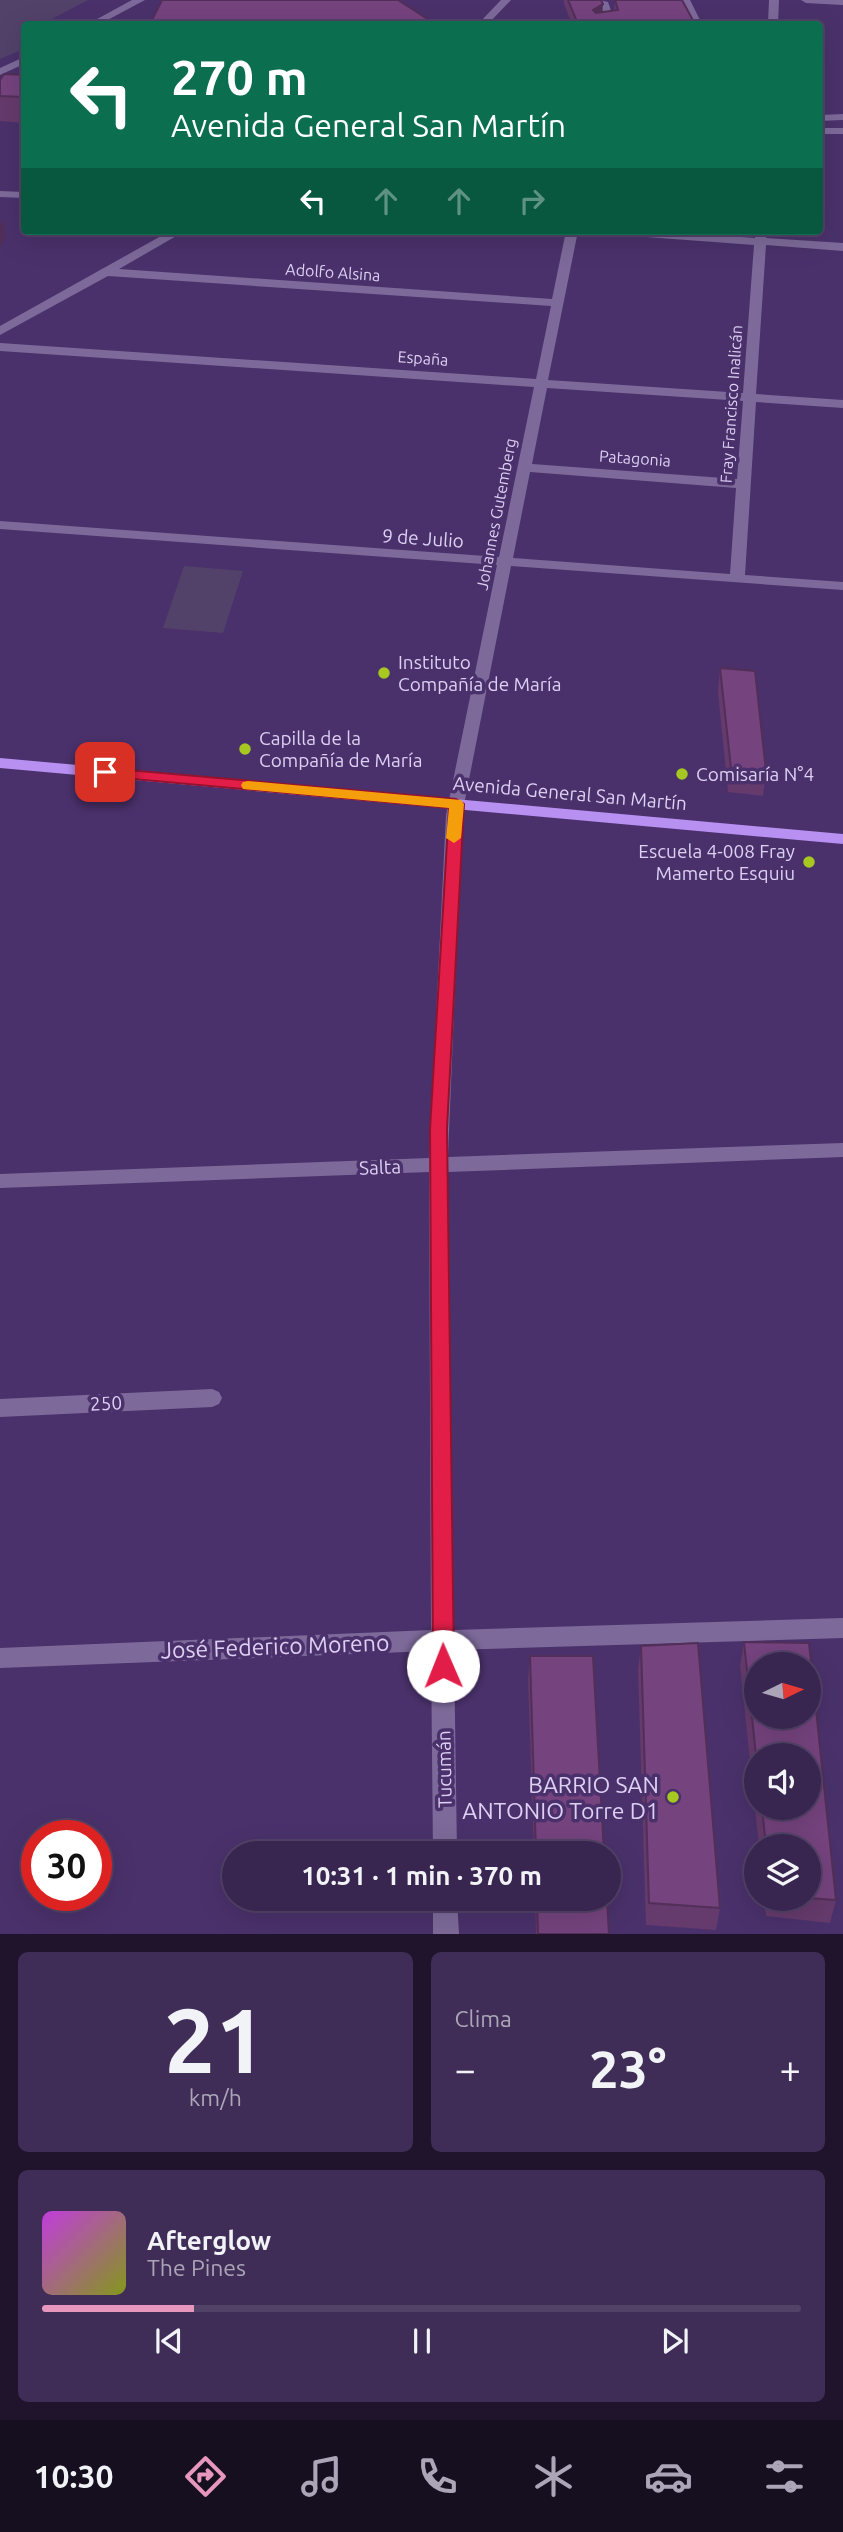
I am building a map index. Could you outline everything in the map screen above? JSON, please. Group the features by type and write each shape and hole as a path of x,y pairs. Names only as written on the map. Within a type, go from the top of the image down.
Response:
{"main road":[{"name":"Avenida General San Martín","path":"0,763 843,839"}],"street":[{"path":"99,21 140,0"},
{"path":"486,21 506,0"},
{"path":"685,0 696,21"},
{"path":"773,21 774,0"},
{"path":"806,0 843,2"},
{"path":"603,2 611,20 608,21"},
{"path":"0,74 21,62"},
{"path":"0,74 16,76"},
{"path":"823,118 843,117"},
{"path":"823,131 843,131"},
{"path":"0,194 21,195"},
{"path":"0,331 172,235"},
{"name":"Johannes Gutemberg","path":"456,804 571,235"},
{"path":"729,235 760,236 843,247"},
{"name":"Fray Francisco Inalicán","path":"737,579 760,236"},
{"name":"Adolfo Alsina","path":"107,272 557,303"},
{"name":"España","path":"0,347 843,404"},
{"name":"Patagonia","path":"524,467 743,484"},
{"name":"9 de Julio","path":"0,526 843,586"},
{"name":"Tucumán","path":"445,1841 439,1165 456,804"},
{"name":"Salta","path":"0,1181 843,1150"},
{"name":"250","path":"0,1408 212,1398"},
{"name":"José Federico Moreno","path":"0,1658 443,1640 843,1628"},
{"path":"446,1911 446,1934"}],"shaded area":[{"path":"0,0 88,0 52,21 21,21 21,50 0,59"},
{"path":"184,566 243,571 223,633 163,628"}],"building":[{"path":"162,0 398,0 429,20 424,21 152,21"},
{"path":"568,0 601,0 603,4 593,10 596,13 618,10 615,0 682,0 693,21 577,21"},
{"path":"4,74 21,75 21,97 0,96 0,80"},
{"path":"720,668 755,671 766,771 731,768"},
{"path":"744,1642 809,1643 810,1652 745,1652"},
{"name":"BARRIO SAN ANTONIO Torre D1","path":"698,1643 720,1908 649,1903 641,1646"},
{"path":"530,1656 593,1656 603,1841 536,1841"},
{"path":"753,1729 818,1729 820,1743 755,1743"},
{"path":"821,1757 836,1900 821,1899 821,1834 765,1834 763,1820 821,1820"},
{"path":"537,1911 608,1911 609,1934 538,1934"}],"slow traffic":[{"path":"248,785 456,804 454,838"}],"place":[{"name":"Instituto Compañía de María","path":"384,673"},
{"name":"Capilla de la Compañía de María","path":"245,749"},
{"name":"Comisaría N°4","path":"682,774"},
{"name":"Escuela 4-008 Fray Mamerto Esquiu","path":"809,862"},
{"name":"BARRIO SAN ANTONIO Torre D1","path":"673,1797"}],"route":[{"path":"105,772 456,804 439,1129 443,1666"}]}
